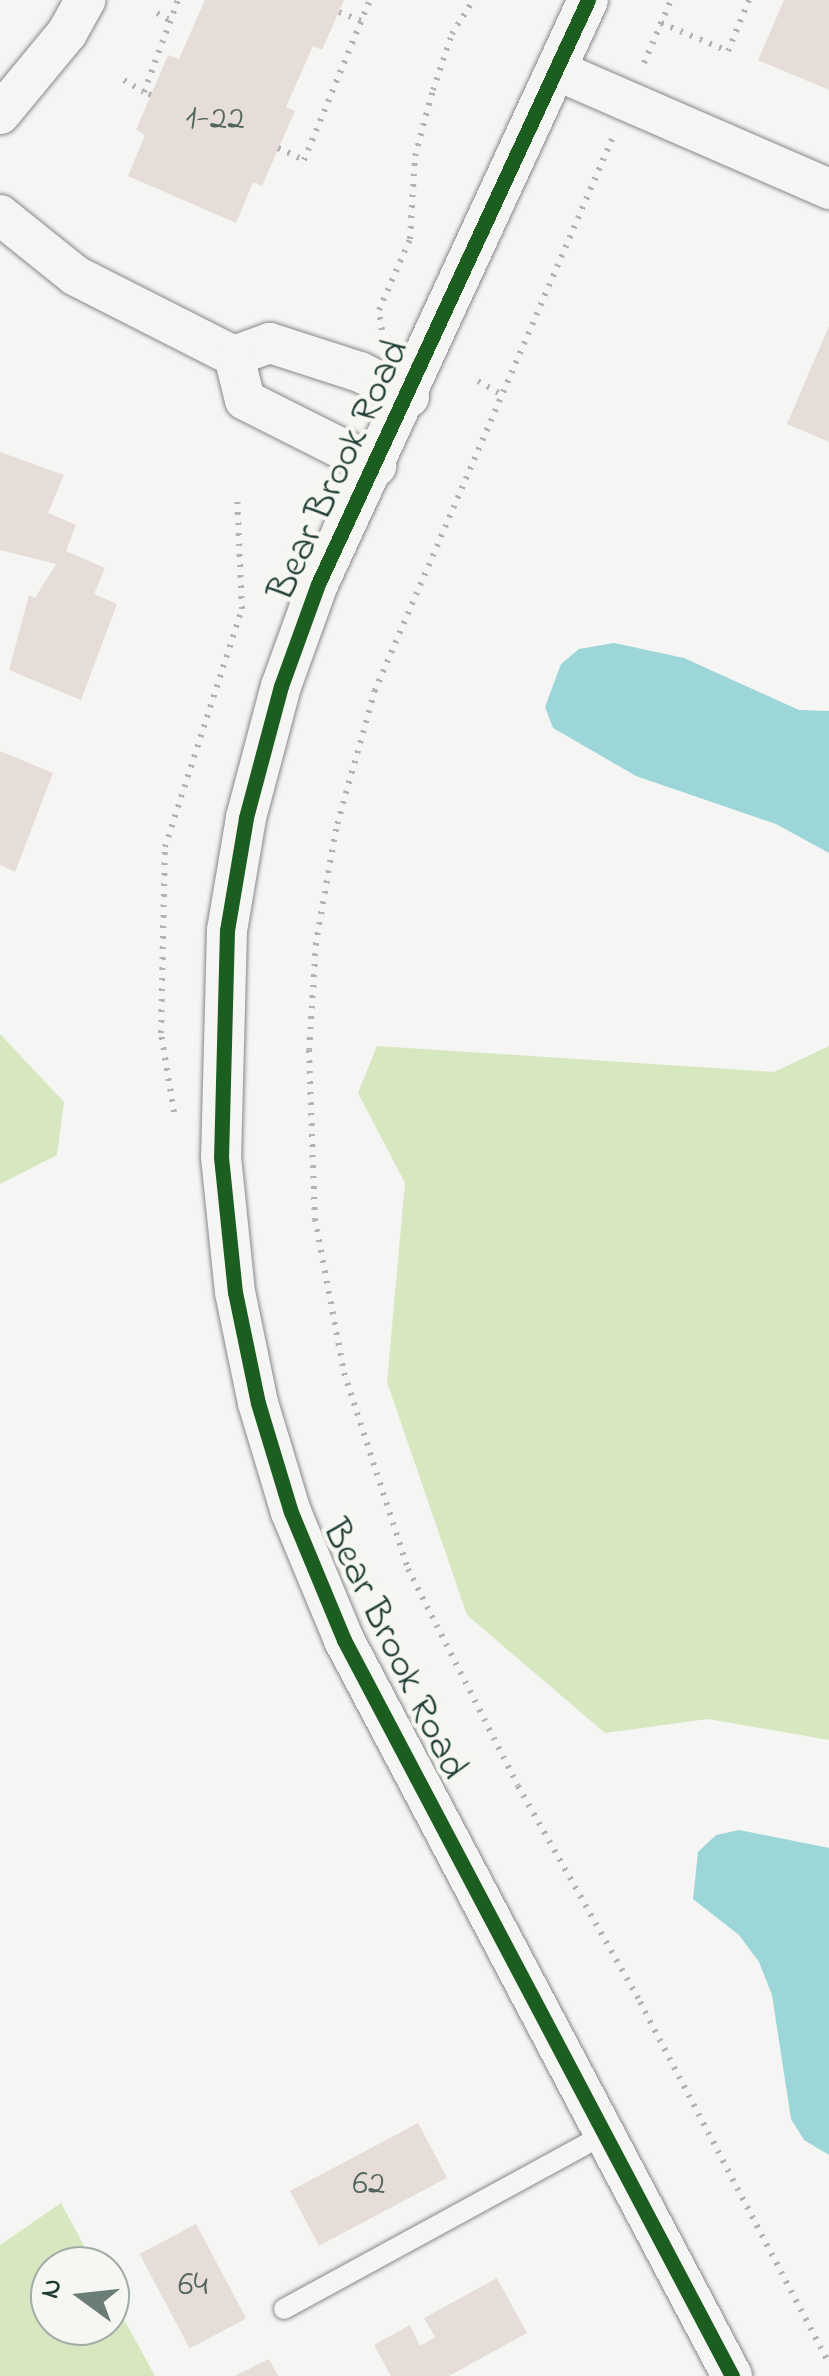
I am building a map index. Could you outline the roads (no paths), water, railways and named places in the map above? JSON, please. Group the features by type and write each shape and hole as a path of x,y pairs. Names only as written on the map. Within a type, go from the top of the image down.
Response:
{"street":[{"path":"0,114 86,0"},
{"name":"Bear Brook Road","path":"588,0 409,397 318,584 281,686 246,818 227,930 219,1043 221,1156 235,1292 291,1512 344,1640 732,2376"},
{"path":"558,72 829,189"},
{"path":"0,216 76,276 234,356 270,343 360,372 409,397"},
{"path":"234,356 245,400 376,466"}],"lane":[{"path":"284,2309 605,2134"}],"water":[{"path":"614,643 684,658 799,710 829,711 829,853 776,824 636,776 553,728 545,707 561,664 579,649"},
{"path":"739,1830 829,1848 829,2155 804,2140 791,2119 772,1995 759,1962 739,1935 693,1899 698,1852 716,1835"}]}
